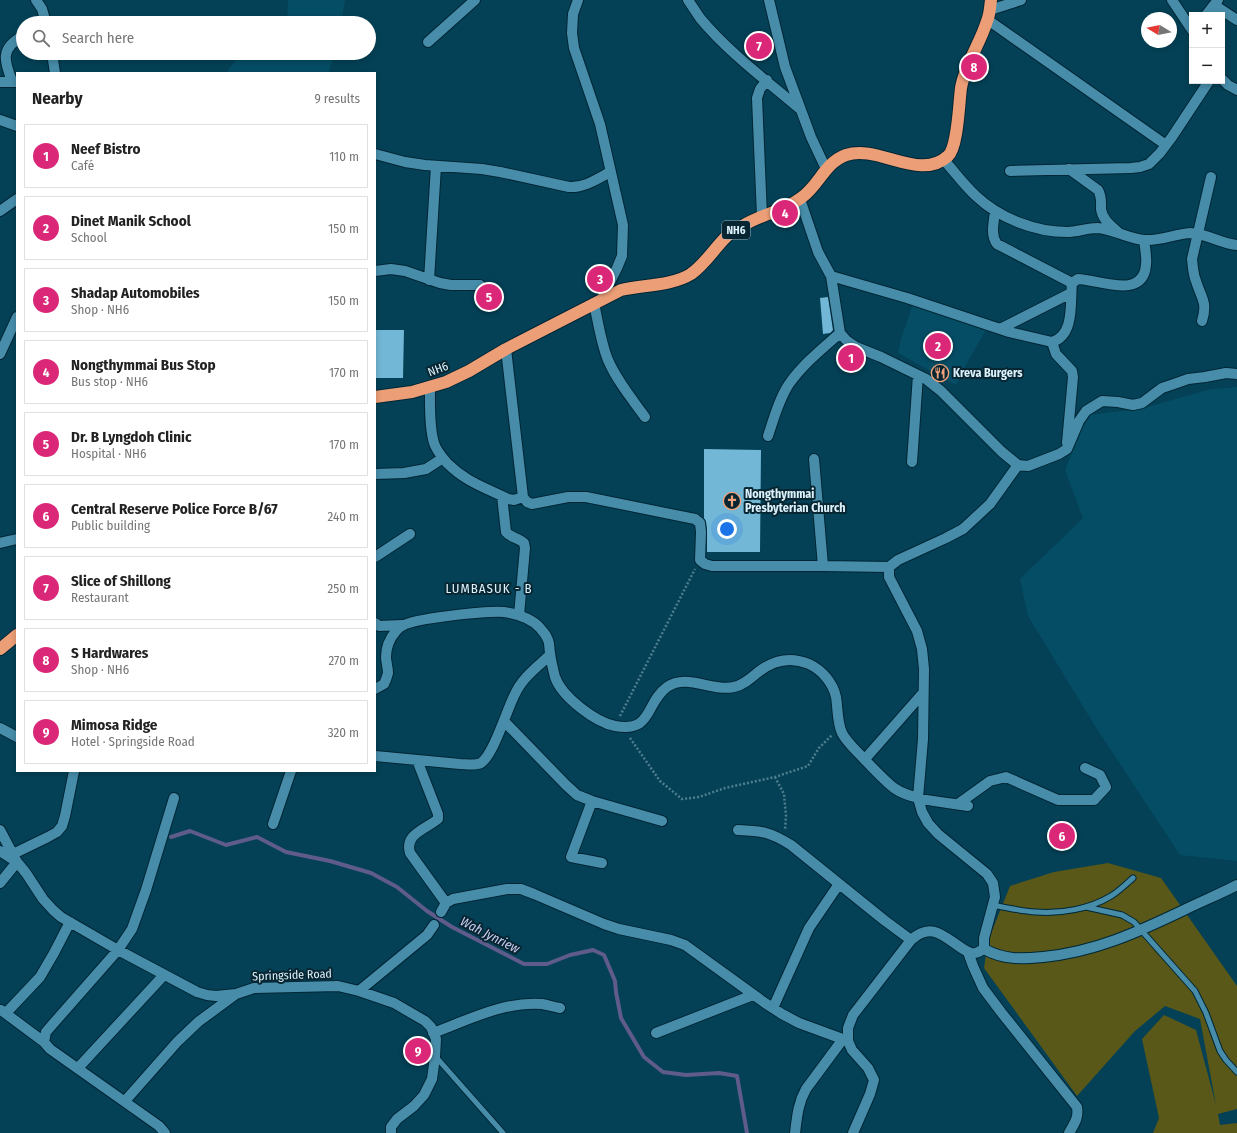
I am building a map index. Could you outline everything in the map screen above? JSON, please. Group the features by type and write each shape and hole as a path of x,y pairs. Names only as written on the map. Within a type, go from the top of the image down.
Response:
{"highway":[{"path":"943,159 950,154 954,143 961,87 964,75 990,10"},
{"name":"NH6","path":"376,397 412,392 446,382 469,371 506,349 621,290 673,281 690,274 703,264 727,236 745,224 800,199 810,192 826,169 837,160 847,155 861,153 912,164 930,164 943,159"},
{"path":"0,649 16,636"}],"street":[{"path":"36,0 42,9 44,16"},
{"path":"428,42 475,0"},
{"path":"578,0 574,14 572,33 574,48 600,124 623,225 622,256 598,302 603,344 615,375 645,417"},
{"path":"688,0 700,17 717,35 801,110"},
{"path":"769,0 785,67 811,137 826,169"},
{"path":"990,10 1021,0"},
{"path":"1172,0 1189,26"},
{"path":"1208,12 1216,2 1237,20"},
{"path":"990,10 1166,145"},
{"path":"0,82 14,81 6,67 5,54 8,47 16,40"},
{"path":"53,60 55,72"},
{"path":"762,216 758,98 760,89 767,80"},
{"path":"1225,82 1237,90"},
{"path":"1010,171 1131,168 1149,164 1166,145 1207,84"},
{"path":"0,120 16,126"},
{"path":"376,154 405,162 500,172 576,188 610,172"},
{"path":"943,159 975,196 995,211 1015,221 1033,227 1067,232 1098,228 1144,240 1189,233 1199,234 1237,245"},
{"path":"429,280 436,166"},
{"path":"1069,169 1098,190 1101,195 1101,210 1103,217 1119,233"},
{"path":"1202,321 1204,302 1196,283 1192,259 1211,177"},
{"path":"0,211 16,199"},
{"path":"800,199 818,252 831,276 840,333 856,348 881,357 926,379 941,391 1002,452 1018,465 1028,466 1059,454 1067,449 1079,421 1086,411 1102,402 1118,402 1134,405 1142,403 1162,388 1188,379 1226,373 1237,374"},
{"path":"995,211 992,235 997,244 1072,288"},
{"path":"1000,329 1072,288 1078,279 1121,286 1132,285 1139,282 1145,273 1147,264 1144,240"},
{"path":"376,271 391,269 405,271 440,284 480,285"},
{"path":"831,276 907,298 1000,329 1052,342 1057,341 1062,336 1068,324 1071,313 1072,288"},
{"path":"0,354 16,319"},
{"path":"768,436 778,407 789,385 811,359 840,333"},
{"path":"1052,342 1056,354 1072,371 1073,377 1067,449"},
{"path":"506,349 523,497 527,502 532,504 568,497 586,497 695,519 700,523 700,560 705,564 712,566 824,566 889,568 898,560 963,529 990,504 1018,465"},
{"path":"912,462 918,375"},
{"path":"430,387 432,434 434,444 443,458 463,477 475,484 514,500 523,497"},
{"path":"376,474 418,471 426,469 443,458"},
{"path":"814,459 824,566"},
{"path":"502,496 506,532 510,536 522,541 525,548 519,615"},
{"path":"376,556 410,534"},
{"path":"0,543 16,539"},
{"path":"889,568 889,577 916,631 922,649 924,669 923,739 918,798 922,812 928,823 938,834 987,874 993,884 995,897 984,938 984,949"},
{"path":"376,624 379,626 402,625 417,621 474,613 504,612 519,615 532,621 540,628 548,639 550,655 556,678 564,692 573,702 604,723 614,726 627,727 639,725 665,688 674,683 695,683 731,688 740,686 766,666 774,662 796,661 809,664 821,672 830,683 836,696 840,727 848,741 894,787 904,793 918,798 963,805 990,781 1006,777 1058,800 1094,800 1106,787 1100,775 1085,768"},
{"path":"376,688 384,684 388,675 386,657 387,647 394,633 402,625"},
{"path":"376,756 473,765 481,763 489,754 515,693 530,672 550,655"},
{"path":"865,759 923,693"},
{"path":"504,721 577,795 592,801 662,821"},
{"path":"0,728 16,736"},
{"path":"417,760 438,814 438,819 413,835 409,842 409,848 410,853 443,907 452,899 507,889 521,889 604,924 658,936 685,945 773,1008 799,1023 845,1040 868,1068 874,1080 870,1094 852,1133"},
{"path":"0,883 15,858 57,832 62,826 74,772"},
{"path":"273,824 291,772"},
{"path":"44,1042 46,1032 118,950 132,929 174,798"},
{"path":"592,801 571,857 602,863"},
{"path":"0,830 15,858"},
{"path":"738,830 763,831 776,836 791,845 911,940"},
{"name":"Springside Road","path":"0,851 15,858 48,904 61,917 118,950 197,992 207,995 236,994 254,988 338,986 359,991 394,1003 425,1021 431,1027 433,1033"},
{"path":"773,1008 809,928 839,884"},
{"path":"984,949 994,955 1009,958 1053,956 1088,950 1114,942 1237,885"},
{"path":"70,922 40,977 3,1011 44,1042 50,1049 125,1101 159,1131"},
{"path":"359,991 427,935 434,925"},
{"path":"795,1133 801,1097 845,1040 853,1015 911,940 918,934 926,931 936,932 968,952 975,953 984,949"},
{"path":"968,952 972,966 983,988 1077,1108 1078,1114 1069,1133"},
{"path":"78,1068 164,975"},
{"path":"125,1101 178,1041 198,1022 236,994"},
{"path":"656,1033 753,995"},
{"path":"391,1133 391,1127 397,1119 414,1106 424,1095 432,1079 436,1039 433,1033 492,1011 518,1004 543,1004 560,1008"}],"lane":[{"path":"993,904 1037,913 1064,911 1086,907 1101,902 1133,878"},
{"path":"1086,907 1122,915 1134,922 1195,991 1206,1013 1220,1051 1237,1072"},
{"path":"435,1057 504,1133"}],"path":[{"path":"614,726 700,560"},
{"path":"630,737 660,781 682,799 699,797 725,788 775,777 808,766 818,748 840,727"},
{"path":"775,777 784,794 786,816 785,837 791,845"}],"shaded area":[{"path":"288,0 345,0 342,16 287,16"},
{"path":"236,60 333,60 328,72 227,72"},
{"path":"916,295 989,324 956,385 898,353 901,339"},
{"path":"1237,387 1237,861 1180,855 1095,726 1028,616 1020,579 1083,518 1065,470 1088,415 1140,409 1211,389"},
{"path":"1108,863 1161,878 1237,986 1237,1109 1218,1114 1220,1125 1237,1123 1237,1133 1153,1133 1159,1118 1142,1039 1164,1015 1196,1030 1216,1105 1200,1019 1165,1006 1135,1031 1077,1096 984,968 988,941 1010,886 1054,872"}],"building":[{"path":"496,284 500,296 488,300 484,290 486,287"},
{"path":"828,297 833,330 830,333 823,334 820,298"},
{"path":"376,330 404,330 403,378 376,378"},
{"name":"Nongthymmai Presbyterian Church","path":"704,449 761,450 760,552 707,552 707,531 704,518"}],"waterway":[{"name":"Wah Jynriew","path":"171,837 190,831 226,845 257,837 286,852 330,861 371,873 397,887 427,911 452,927 524,964 547,964 570,955 593,950 604,955 615,981 621,1018 644,1057 663,1072 686,1075 719,1073 737,1076 747,1133"}],"place":[{"name":"Slice of Shillong","path":"759,46"},
{"name":"S Hardwares","path":"974,67"},
{"name":"Nongthymmai Bus Stop","path":"785,213"},
{"name":"Shadap Automobiles","path":"600,279"},
{"name":"Dr. B Lyngdoh Clinic","path":"489,297"},
{"name":"Dinet Manik School","path":"938,346"},
{"name":"Neef Bistro","path":"851,358"},
{"name":"Kreva Burgers","path":"940,373"},
{"name":"Nongthymmai Presbyterian Church","path":"732,501"},
{"name":"Central Reserve Police Force B/67","path":"1062,836"},
{"name":"Mimosa Ridge","path":"418,1051"}],"district":[{"name":"LUMBASUK - B","path":"489,588"}]}
